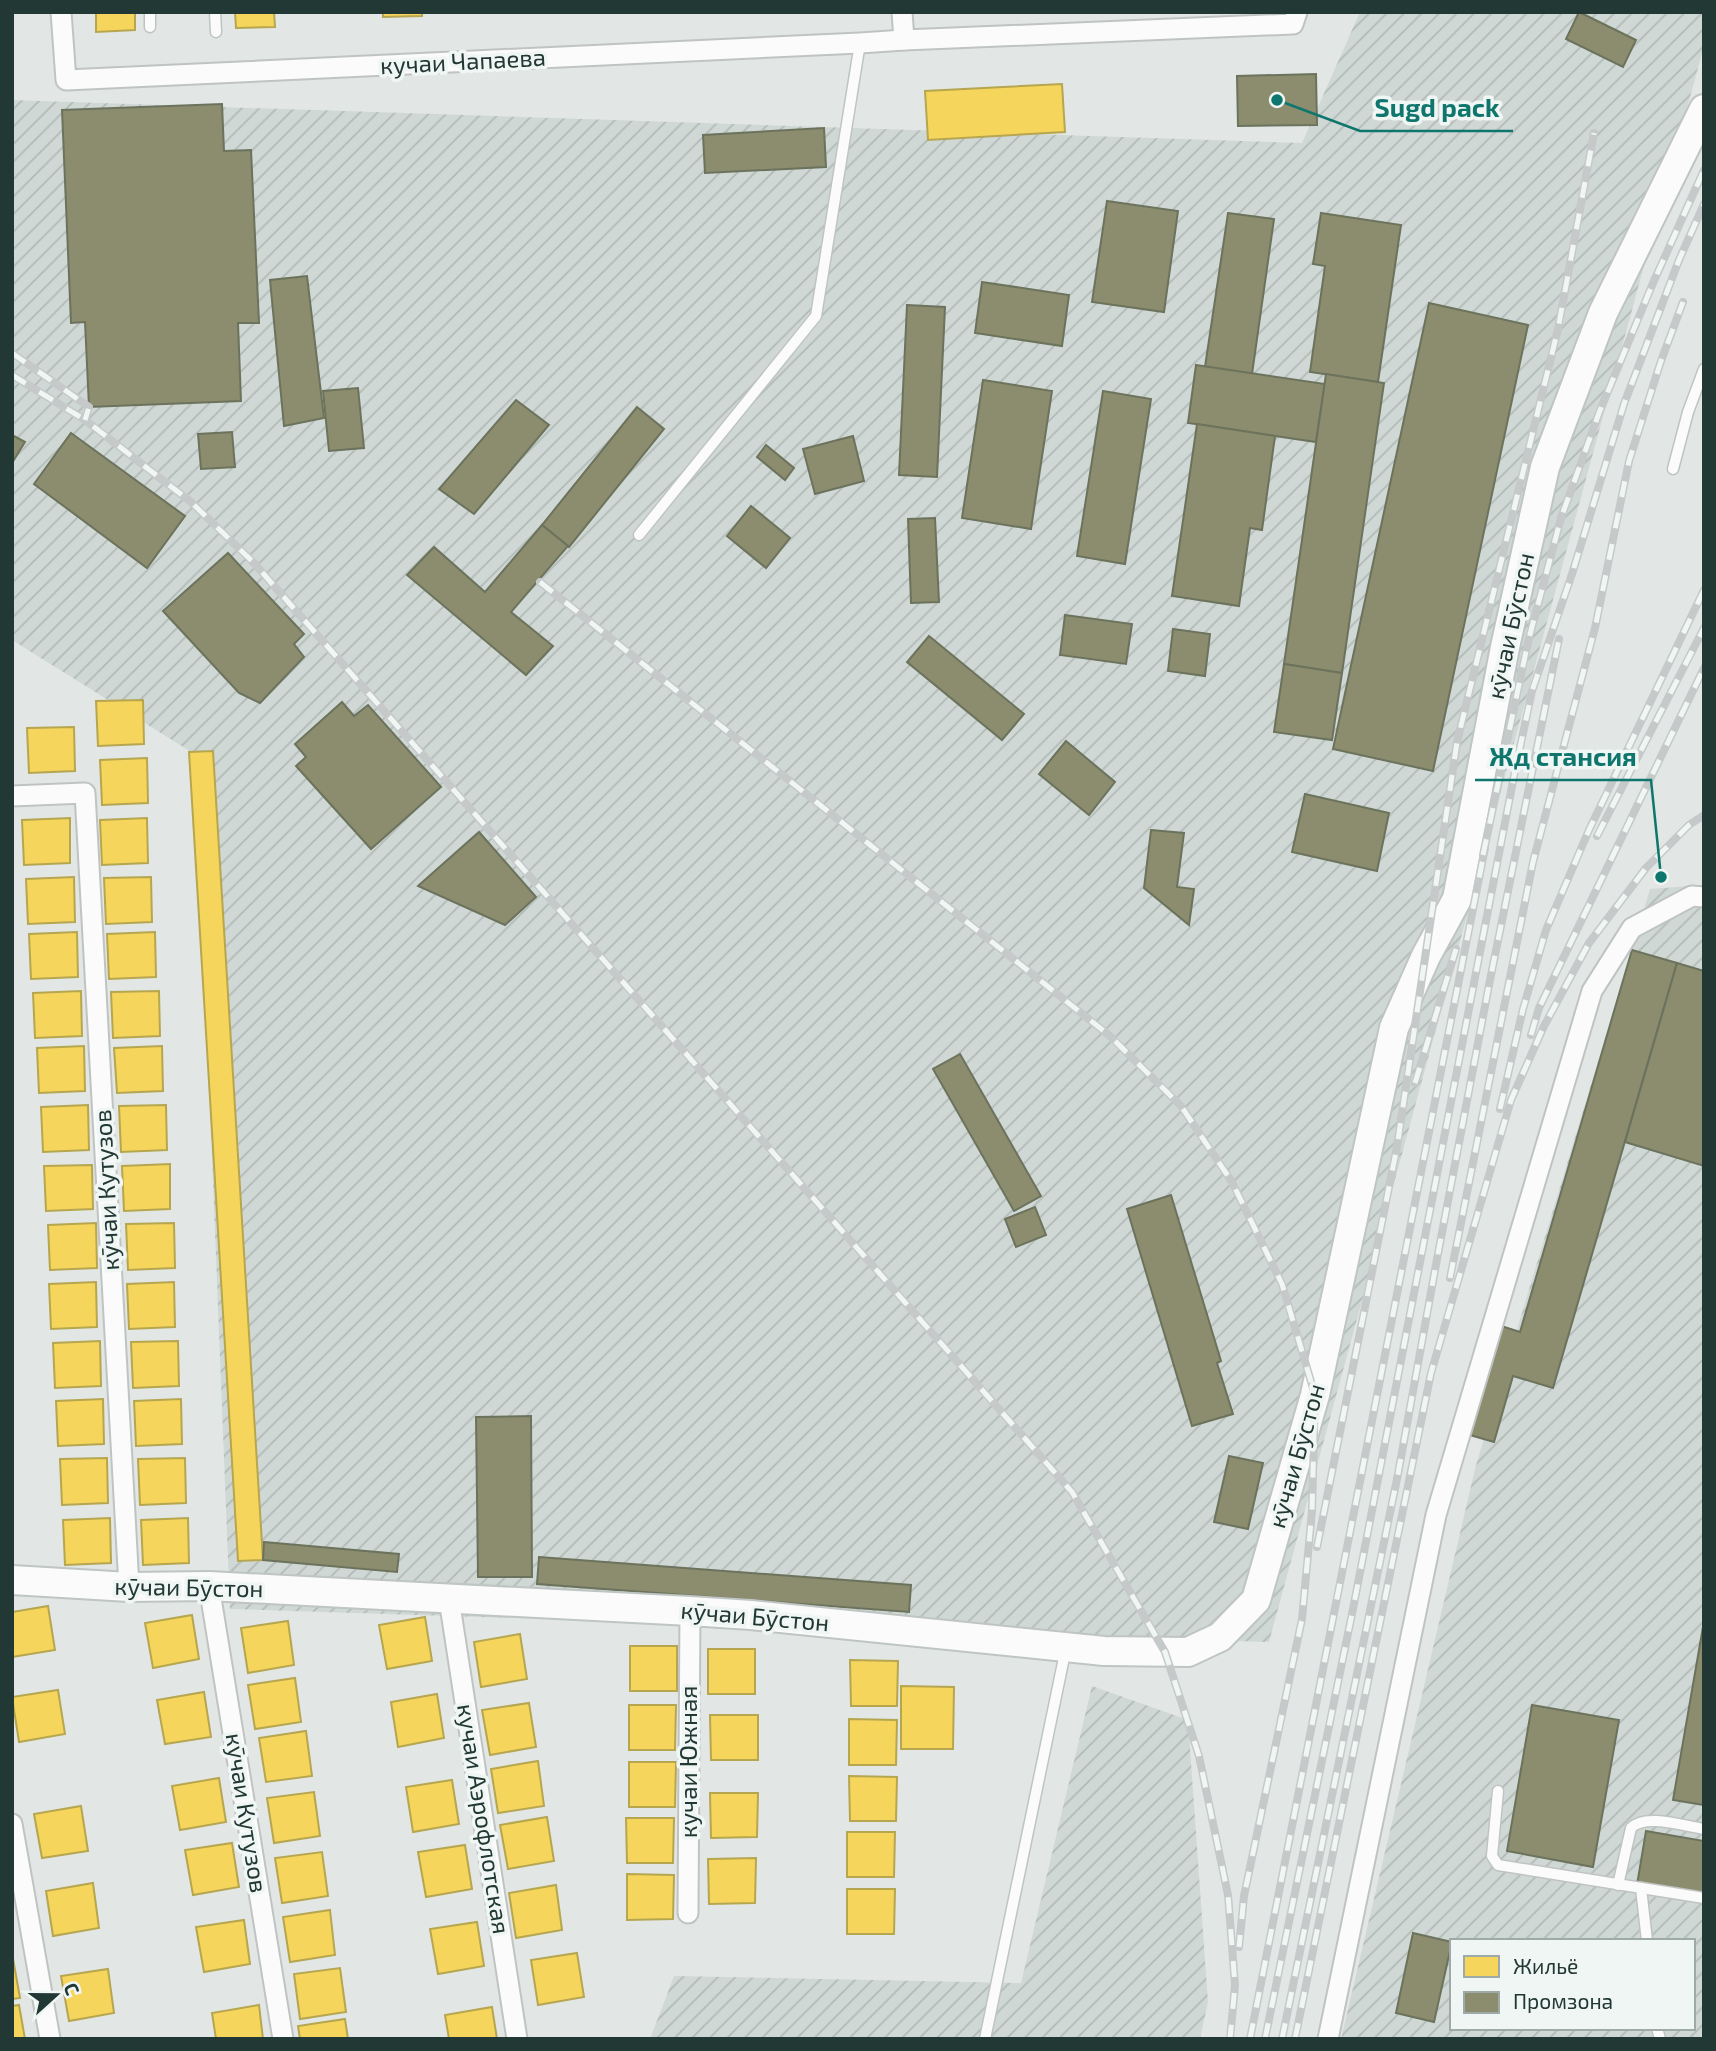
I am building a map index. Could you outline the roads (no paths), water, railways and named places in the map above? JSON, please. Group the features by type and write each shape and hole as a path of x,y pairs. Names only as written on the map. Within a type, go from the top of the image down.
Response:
{"main road":[{"name":"кӯчаи Бӯстон","path":"12,1580 129,1587 209,1586 691,1611 1104,1651 1188,1652 1220,1637 1256,1600 1315,1395 1394,1028 1426,956 1457,899 1505,647 1545,467 1603,313 1704,109"}],"street":[{"name":"кучаи Чапаева","path":"61,12 66,80 860,43 1295,18"},
{"path":"902,12 904,40"},
{"name":"кӯчаи Кутузов","path":"12,796 85,793 129,1587"},
{"path":"1328,2039 1436,1515 1592,991 1632,928 1692,896 1704,897"},
{"name":"кӯчаи Кутузов","path":"209,1586 283,2039"},
{"name":"кучаи Аэрофлотская","path":"449,1599 517,2039"},
{"name":"кучаи Южная","path":"688,1913 691,1611"},
{"path":"12,1824 50,2039"}],"lane":[{"path":"150,12 150,27"},
{"path":"215,12 216,32"},
{"path":"639,535 816,316 860,43"},
{"path":"1673,469 1688,412 1704,369"},
{"path":"985,2039 1067,1647"},
{"path":"1498,1791 1492,1856 1498,1865 1704,1899"},
{"path":"1618,1885 1631,1828 1637,1822 1650,1820 1704,1829"},
{"path":"1642,1888 1647,1939"}],"railway":[{"path":"1317,1547 1397,1147 1457,742 1558,329 1594,133"},
{"path":"1483,855 1528,642 1561,518 1599,413 1704,170"},
{"path":"1265,2039 1352,1614 1532,691 1572,574 1624,404 1679,260 1704,204"},
{"path":"1450,1278 1533,862 1595,628 1629,461 1683,302"},
{"path":"12,353 89,407 85,420"},
{"path":"12,375 85,420 191,502 253,562 1072,1492 1165,1652 1199,1756 1228,1895 1235,1985 1230,2039"},
{"path":"540,582 1110,1036 1181,1106 1232,1182 1282,1284 1315,1395 1312,1511 1302,1619 1244,1896 1239,1947"},
{"path":"1500,1109 1523,1009 1546,930 1589,830 1704,590"},
{"path":"1597,836 1704,628"},
{"path":"1282,2039 1398,1474 1489,985 1559,639"},
{"path":"1531,1035 1539,1008 1704,668"},
{"path":"1295,2039 1431,1373 1511,1100 1544,1026 1589,943 1646,868 1689,825 1704,815"},
{"path":"1250,2039 1485,848"},
{"path":"1415,1083 1456,949"}],"place":[{"name":"Sugd pack","path":"1277,100"},
{"name":"Жд стансия","path":"1661,877"}]}
